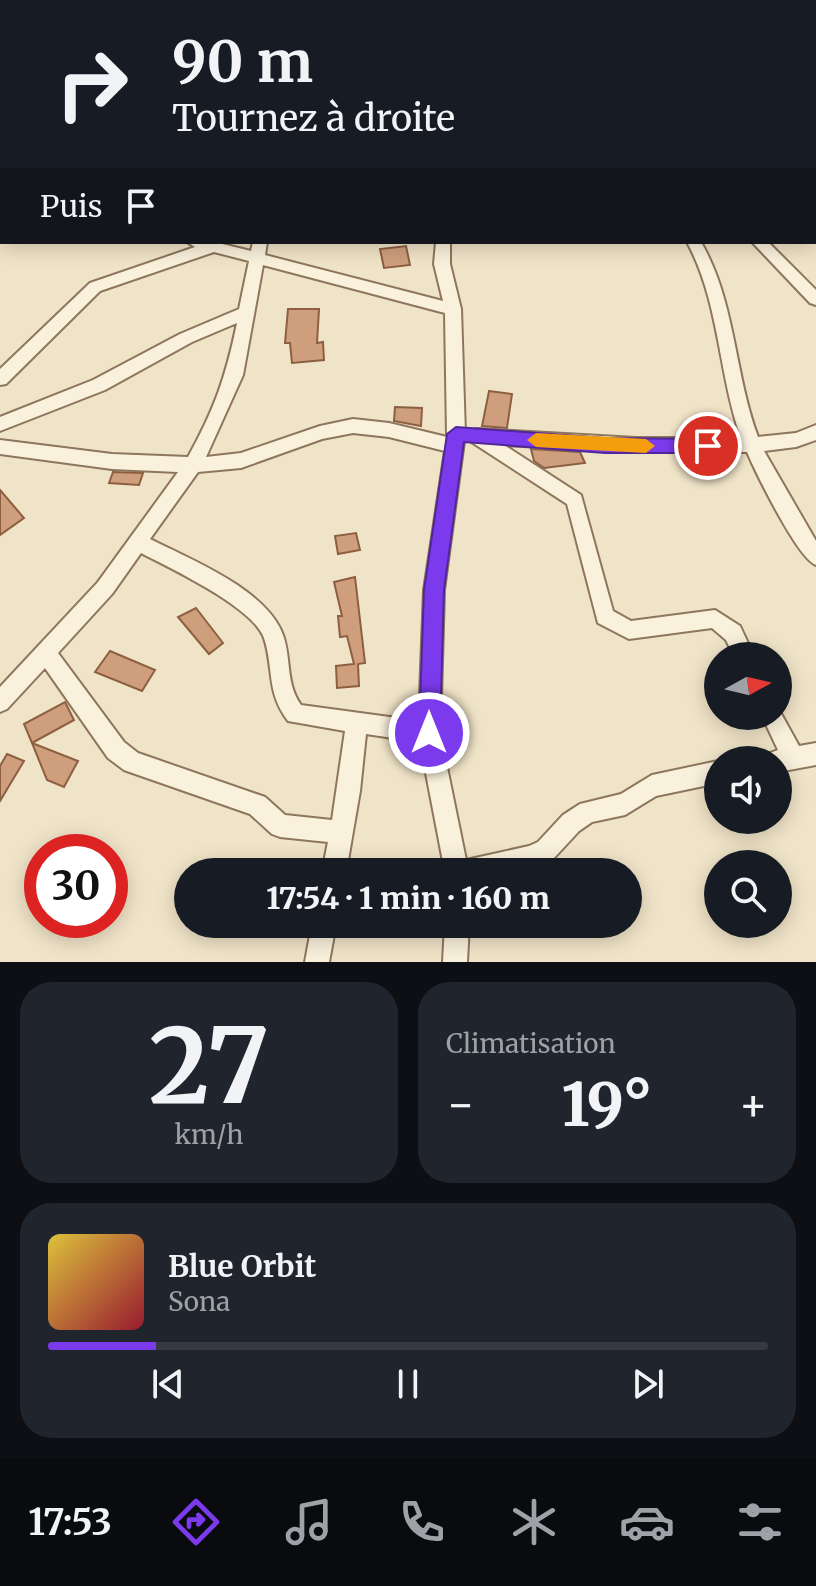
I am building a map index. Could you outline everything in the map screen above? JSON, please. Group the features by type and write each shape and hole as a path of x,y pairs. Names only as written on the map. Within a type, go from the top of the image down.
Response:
{"street":[{"path":"202,244 259,250 453,309"},
{"path":"443,244 442,264 453,309 462,439 434,590 429,733 457,858"},
{"path":"695,244 716,287 751,444 766,478 813,546"},
{"path":"761,244 816,299"},
{"path":"0,379 95,287 213,247"},
{"path":"0,702 140,543 192,466 213,428 235,375 259,250"},
{"path":"0,424 99,385 186,338 246,313"},
{"path":"0,447 76,458 192,466 261,456 350,426 462,439 605,446 751,444 797,439 816,432"},
{"path":"462,439 575,500 605,617 629,630 715,619 733,633 737,642"},
{"path":"140,543 210,579 253,610 274,638 280,687 295,714 429,733"},
{"path":"46,653 116,750 132,762 257,805 280,826 342,832"},
{"path":"337,858 357,722"},
{"path":"792,759 816,754"},
{"path":"521,858 538,854 588,812 625,804 652,786 704,775"},
{"path":"317,962 321,938"},
{"path":"455,962 456,938"}],"building":[{"path":"406,246 410,265 384,268 380,249"},
{"path":"288,309 319,309 317,343 323,342 324,360 292,363 290,343 285,343"},
{"path":"489,391 512,394 507,428 482,426"},
{"path":"395,407 422,408 421,426 394,421"},
{"path":"531,449 580,452 585,463 544,468 534,461"},
{"path":"113,472 143,473 139,485 109,483"},
{"path":"0,490 24,518 0,535"},
{"path":"356,533 360,550 338,554 335,536"},
{"path":"355,577 365,663 358,664 359,686 337,688 336,666 354,664 347,636 340,637 338,616 342,616 334,582"},
{"path":"196,608 223,643 209,654 178,617"},
{"path":"110,651 155,670 142,691 95,672"},
{"path":"65,702 74,720 32,743 24,724"},
{"path":"32,743 78,761 64,787 47,780"},
{"path":"7,754 24,761 0,801 0,766"}],"slow traffic":[{"path":"536,440 646,446"}],"route":[{"path":"429,733 434,590 456,434 605,446 708,446"}]}
